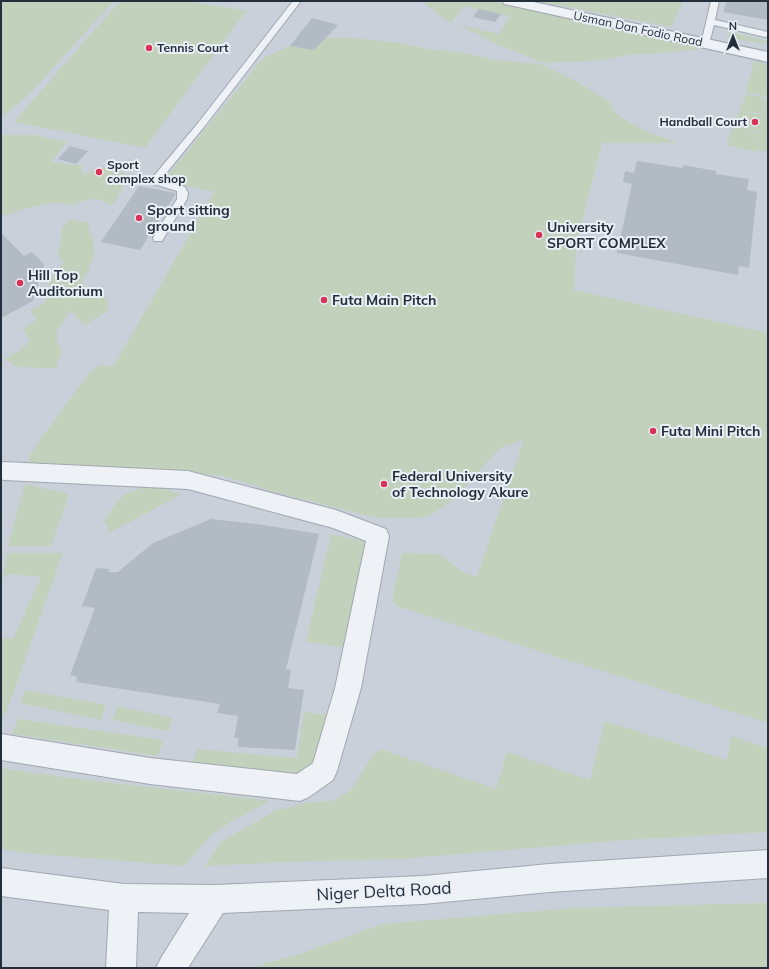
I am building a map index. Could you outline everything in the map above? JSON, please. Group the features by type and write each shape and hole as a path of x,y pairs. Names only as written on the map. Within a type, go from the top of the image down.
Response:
{"street":[{"name":"Usman Dan Fodio Road","path":"508,1 768,57"},
{"path":"1,747 67,760 187,776 300,788 324,771 348,688 378,536 336,519 188,480 2,473"},
{"name":"Niger Delta Road","path":"1,882 124,898 215,899 423,890 549,878 768,864"},
{"path":"121,968 124,898"},
{"path":"171,968 215,899"}],"lane":[{"path":"158,238 182,199 184,193 181,189 158,182 158,177 201,126 297,1"},
{"path":"705,44 715,1"},
{"path":"710,22 765,34"}],"shaded area":[{"name":"Federal University of Technology Akure","path":"1,1 768,1 768,968 1,968"}],"green space":[{"path":"1,1 114,1 31,92 1,118"},
{"name":"Tennis Court","path":"120,1 186,1 246,11 145,148 14,122"},
{"path":"423,1 489,1 529,8 707,48 627,55 608,60 544,63 492,42 459,25 499,34 510,16 464,6 451,23 436,13"},
{"path":"536,1 683,1 671,27"},
{"path":"730,32 768,41 768,45 726,37"},
{"path":"321,38 353,38 401,43 431,50 460,52 495,60 541,64 576,81 608,101 615,112 630,123 646,131 678,143 602,143 576,245 574,290 768,333 768,723 399,607 392,601 402,553 440,554 461,571 477,577 524,439 500,448 452,501 427,517 377,518 279,493 219,475 28,466 30,454 89,373 100,365 113,367 214,192 164,180 263,58 300,41"},
{"path":"754,61 768,64 768,97 746,92"},
{"path":"747,94 765,98 763,114 744,111 740,129 758,133 756,152 726,145"},
{"name":"Handball Court","path":"766,98 768,99 768,152 757,150 759,132 741,129 745,112 763,115"},
{"path":"1,135 35,135 67,142 51,162 82,166 82,174 106,167 122,168 126,181 113,205 97,199 85,200 69,205 57,202 1,216"},
{"path":"69,220 87,222 93,239 94,252 91,265 82,281 86,292 107,298 109,310 85,325 70,310 56,333 57,342 62,352 55,368 17,367 5,359 22,349 30,340 23,329 37,319 30,310 46,302 50,280 64,263 58,255 63,227"},
{"path":"25,484 69,494 51,546 8,546"},
{"path":"153,486 182,494 109,533 107,525 104,522 122,496 134,490"},
{"path":"331,535 368,541 346,648 306,642"},
{"path":"8,553 63,553 8,707 1,719 1,638 13,639 41,577 12,574 2,577"},
{"path":"26,690 106,705 101,720 20,703"},
{"path":"118,706 173,718 168,731 113,720"},
{"path":"304,712 326,715 316,766 309,773 291,776 192,765 197,749 297,758"},
{"path":"18,719 163,740 158,756 12,734"},
{"path":"605,721 727,760 731,736 768,748 768,832 626,840 401,859 205,866 221,842 275,811 305,803 332,801 350,791 373,755 380,749 496,789 507,752 590,780"},
{"path":"1,768 101,782 270,801 230,822 210,836 184,866 24,853 1,849"},
{"path":"768,903 768,968 250,968 303,953 382,924 572,908"}],"building":[{"path":"727,1 768,1 768,20 723,12"},
{"path":"479,9 501,14 495,22 473,17"},
{"path":"312,18 338,25 314,50 290,46"},
{"path":"70,146 88,151 76,164 58,159"},
{"path":"637,161 683,168 683,165 716,171 716,174 749,179 747,190 757,192 749,268 739,266 738,275 617,253 632,184 623,182 625,171 634,173"},
{"name":"Sport sitting ground","path":"139,186 176,193 140,250 101,242"},
{"name":"Hill Top Auditorium","path":"1,235 3,235 24,256 32,252 44,264 33,301 1,318"},
{"path":"211,519 264,525 319,534 286,669 291,670 288,688 304,690 295,750 238,747 238,738 234,738 238,716 217,713 220,704 76,682 77,677 70,675 95,608 82,606 96,568 109,569 109,572 118,572 153,543"}],"place":[{"name":"Tennis Court","path":"149,48"},
{"name":"Handball Court","path":"755,122"},
{"name":"Sport complex shop","path":"99,172"},
{"name":"Sport sitting ground","path":"139,218"},
{"name":"University SPORT COMPLEX","path":"539,235"},
{"name":"Hill Top Auditorium","path":"20,283"},
{"name":"Futa Main Pitch","path":"324,300"},
{"name":"Futa Mini Pitch","path":"653,431"},
{"name":"Federal University of Technology Akure","path":"384,484"}]}
